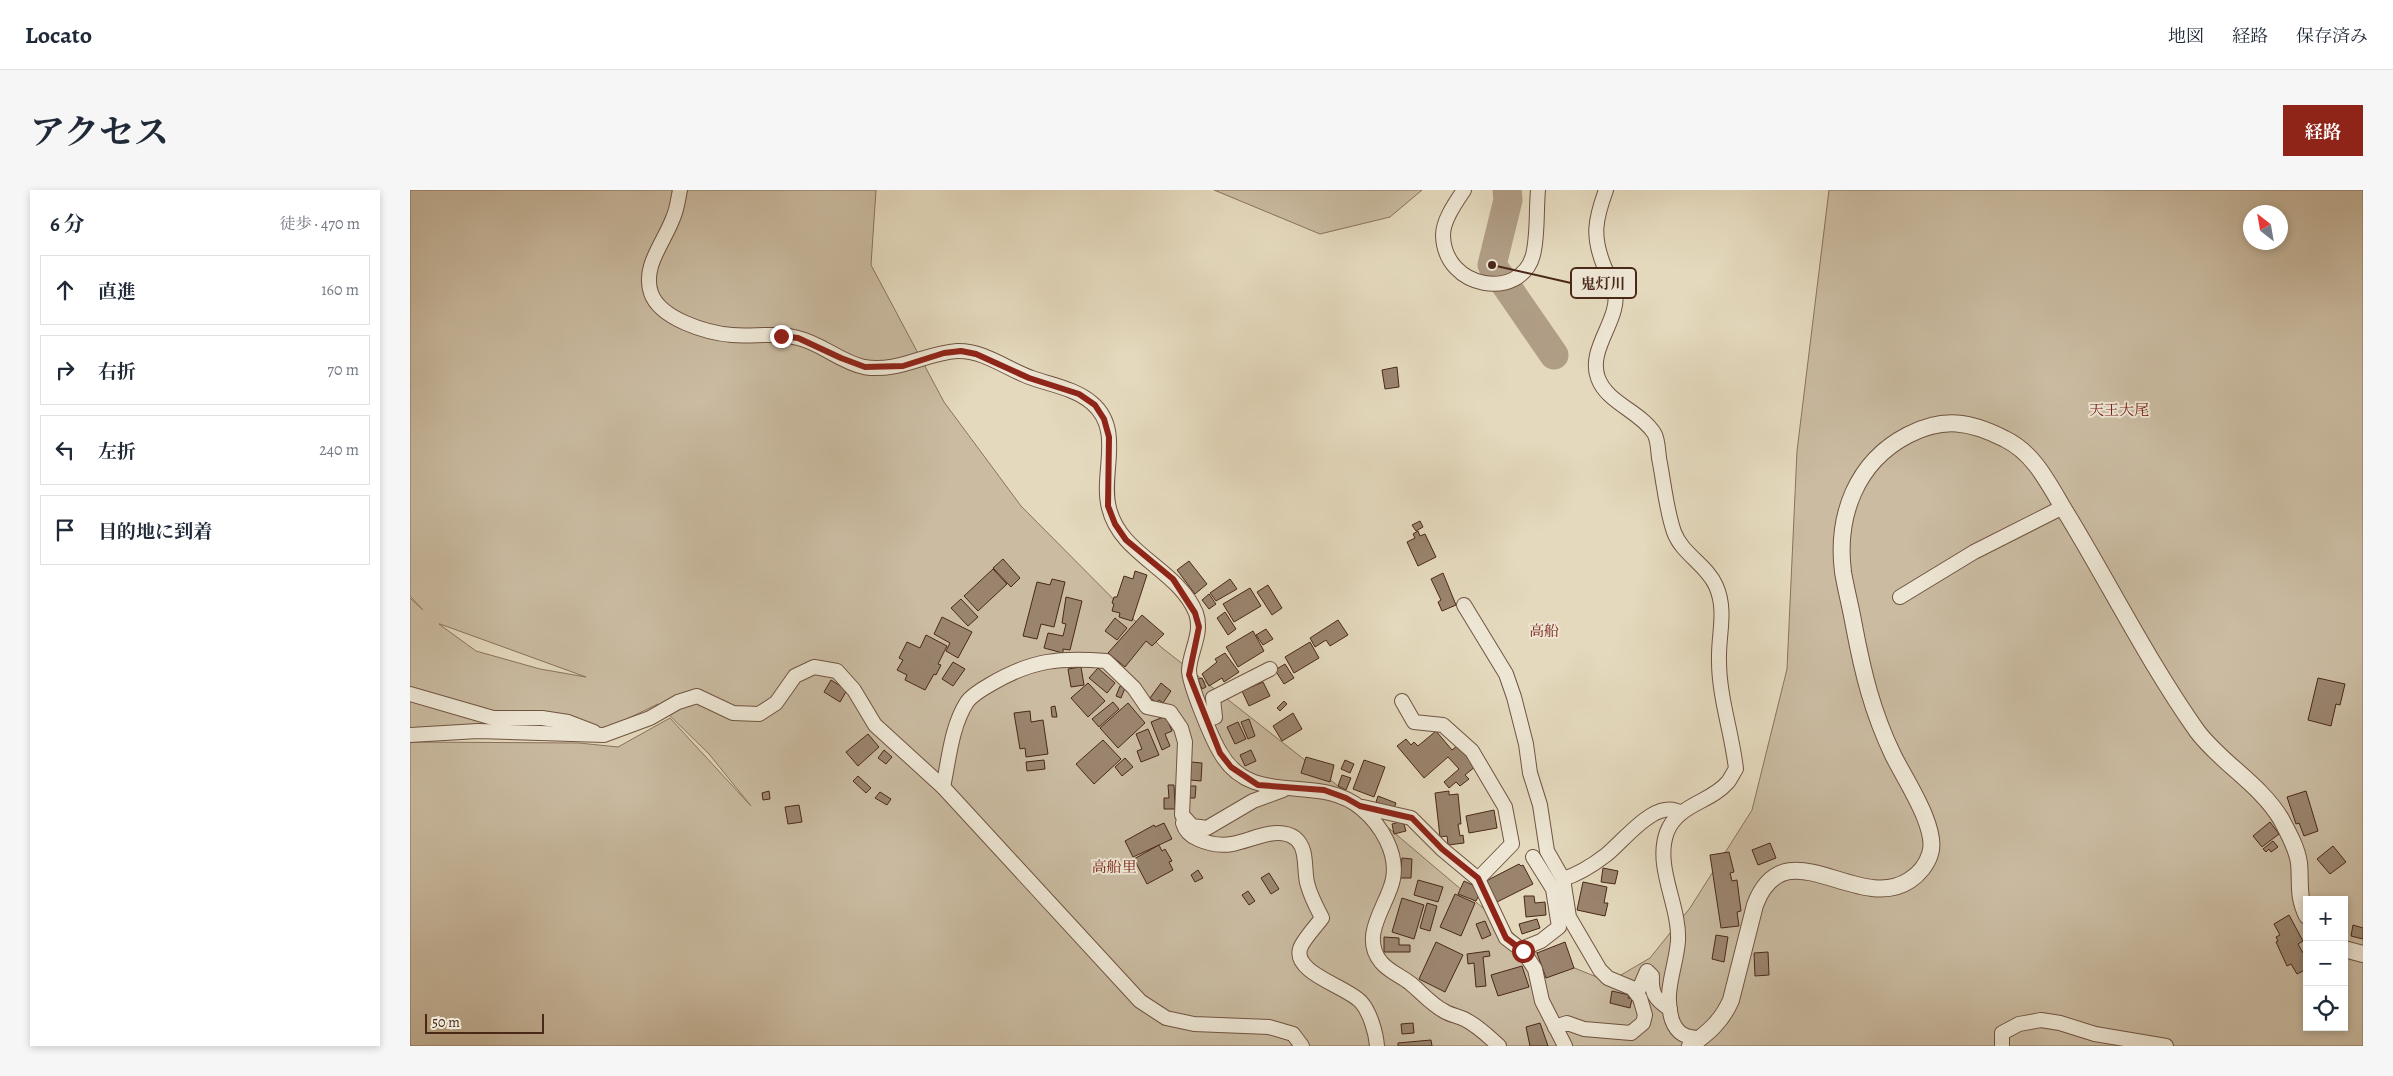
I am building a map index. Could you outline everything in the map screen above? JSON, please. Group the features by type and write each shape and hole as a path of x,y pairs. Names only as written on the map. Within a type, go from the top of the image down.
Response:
{"street":[{"path":"680,190 674,218 650,267 649,278 650,292 656,303 667,313 687,324 730,335 798,338 865,367 903,366 944,353 961,351 976,354 1029,378 1079,394 1095,405 1104,419 1109,437 1108,506 1115,524 1126,540 1173,579 1195,613 1199,627 1189,675 1220,753 1231,767 1258,785 1324,790 1346,798 1360,806 1412,818 1442,849 1478,878 1506,938 1521,949 1535,969 1542,1001 1565,1046"},
{"path":"1464,190 1448,216 1443,234 1446,251 1463,276 1480,283 1497,284 1513,279 1526,269 1533,256 1538,190"},
{"path":"1606,190 1597,217 1595,235 1597,249 1615,290 1615,306 1597,356 1597,377 1606,391 1647,422 1656,435 1675,534 1685,549 1706,570 1716,585 1720,603 1722,631 1718,660 1736,769 1728,783 1681,813 1667,832 1664,846 1664,864 1678,940 1669,983 1670,1009 1678,1031 1677,1046"},
{"path":"1678,1031 1695,1042 1713,1029 1725,1014 1731,1000 1755,905 1759,894 1775,876 1801,869 1873,890 1890,889 1914,878 1925,865 1931,852 1933,840 1928,826 1892,753 1867,692 1843,570 1844,518 1856,484 1879,455 1909,435 1946,422 1961,423 1981,428 2022,448 2038,466 2150,658 2200,735 2268,800 2280,818 2291,838 2299,861 2298,890 2303,904"},
{"path":"1900,597 1974,552 2063,507"},
{"path":"1464,605 1506,674 1526,744 1547,851 1563,879 1569,917 1592,958 1608,978 1632,988 1638,994 1646,1015 1643,1023 1631,1033 1584,1030 1567,1023 1554,1027"},
{"path":"943,787 956,725 968,701 973,696 1012,672 1030,664 1073,658 1106,661 1128,682 1147,707 1170,712 1181,728 1185,742 1182,816 1184,827 1194,837 1211,845 1231,844 1283,833 1297,839 1304,852 1307,884 1322,918 1300,949 1300,962 1308,970 1362,1002 1369,1017 1377,1046"},
{"path":"410,735 478,731 604,735 650,718 678,702 697,696 734,713 759,714 776,703 795,676 814,667 837,671 854,690 874,725 943,787 1140,1001 1166,1018 1194,1024 1269,1027 1293,1034 1302,1046"},
{"path":"1206,720 1215,717 1213,698 1270,669"},
{"path":"410,694 414,697 493,718 542,718 559,721 604,735"},
{"path":"1402,701 1414,722 1443,725 1472,751 1505,806 1512,844 1478,878"},
{"path":"1182,816 1192,826 1206,828 1253,801 1288,788"},
{"path":"1360,806 1382,831 1393,863 1393,880 1373,931 1374,945 1380,961 1443,1011 1465,1019 1499,1046"},
{"path":"1563,879 1577,874 1606,855 1638,825 1654,814 1666,808 1674,809 1681,813"},
{"path":"1521,949 1541,940 1559,927 1553,889 1533,857"},
{"path":"2348,950 2363,954"},
{"path":"1638,994 1647,972 1652,976 1652,991 1657,1001 1670,1009"},
{"path":"2002,1046 2002,1033 2019,1024 2041,1020 2060,1022 2095,1034 2166,1046"}],"shaded area":[{"path":"410,190 876,190 871,265 944,402 1021,506 1161,647 1352,797 1535,952 1609,982 1650,958 1690,908 1752,810 1787,669 1797,451 1829,190 2363,190 2363,1046 410,1046 410,742 579,743 618,747 670,718 751,806 709,754 658,704 606,729 410,729 410,598 423,610 410,596","holes":["439,624 586,677 540,669 476,651"]},
{"path":"1214,190 1422,190 1390,217 1320,234"}],"building":[{"path":"1397,367 1399,387 1385,389 1382,370"},
{"path":"1420,521 1423,527 1416,531 1412,525"},
{"path":"1418,531 1420,536 1425,534 1436,557 1418,566 1407,542 1415,538 1413,534"},
{"path":"1003,559 1020,578 1011,587 993,568"},
{"path":"1189,561 1207,584 1195,594 1177,570"},
{"path":"993,569 1007,584 978,611 964,596"},
{"path":"1135,571 1147,575 1132,621 1119,617 1120,613 1112,611 1114,604 1112,603 1114,597 1117,597 1124,576 1133,579"},
{"path":"1443,573 1456,605 1442,611 1438,602 1441,600 1431,579"},
{"path":"1052,579 1065,582 1054,627 1041,624 1037,639 1023,636 1037,582 1050,585"},
{"path":"1230,579 1237,589 1216,601 1210,593"},
{"path":"1268,585 1282,608 1272,615 1257,592"},
{"path":"1250,588 1261,606 1234,622 1223,604"},
{"path":"1209,594 1216,604 1209,609 1202,600"},
{"path":"1066,597 1082,601 1070,650 1063,649 1063,653 1044,648 1048,633 1063,636 1066,624 1062,623"},
{"path":"961,599 978,617 968,626 951,608"},
{"path":"1225,612 1236,629 1228,635 1217,618"},
{"path":"1142,615 1164,634 1152,646 1146,641 1125,667 1108,653"},
{"path":"942,617 972,632 958,658 946,651 950,643 934,634"},
{"path":"1115,618 1127,628 1117,640 1105,631"},
{"path":"1338,620 1348,635 1330,646 1326,640 1315,647 1310,638"},
{"path":"1266,629 1273,639 1263,645 1256,635"},
{"path":"1253,631 1264,651 1238,667 1226,647"},
{"path":"926,635 947,646 938,664 941,665 936,675 934,674 925,690 905,680 907,675 897,670 903,660 899,658 907,642 920,648"},
{"path":"1310,642 1319,658 1294,673 1285,657"},
{"path":"1225,653 1239,672 1224,682 1222,678 1209,686 1202,674 1217,662 1215,659"},
{"path":"953,662 965,669 953,686 942,679"},
{"path":"1285,664 1294,678 1284,684 1275,670"},
{"path":"1081,667 1084,685 1071,687 1068,669"},
{"path":"1098,668 1115,683 1107,693 1089,678"},
{"path":"1202,678 1206,687 1202,689 1198,679"},
{"path":"2318,678 2345,684 2340,705 2336,704 2331,726 2308,720"},
{"path":"831,680 847,690 840,702 824,692"},
{"path":"1263,682 1270,696 1249,706 1242,691"},
{"path":"1088,683 1105,701 1088,717 1071,698"},
{"path":"1161,683 1171,691 1163,703 1159,700 1157,703 1150,698"},
{"path":"1120,686 1125,688 1121,698 1116,696"},
{"path":"1284,701 1287,704 1280,711 1277,708"},
{"path":"1113,702 1119,709 1099,727 1092,719"},
{"path":"1128,703 1145,723 1118,748 1100,728"},
{"path":"1055,706 1057,717 1052,717 1051,707"},
{"path":"1030,711 1031,722 1043,720 1048,754 1026,757 1025,748 1020,749 1014,713"},
{"path":"1293,713 1302,729 1282,741 1273,726"},
{"path":"1166,716 1172,731 1165,734 1170,746 1162,750 1151,722"},
{"path":"1249,719 1255,736 1248,739 1241,722"},
{"path":"1238,722 1246,739 1235,744 1227,727"},
{"path":"1148,729 1159,755 1141,762 1137,751 1142,749 1136,734"},
{"path":"1436,731 1452,750 1458,745 1476,766 1465,775 1469,779 1460,786 1456,782 1449,788 1444,782 1459,769 1448,757 1424,778 1397,746 1406,739 1411,745 1414,742 1418,746"},
{"path":"868,734 879,747 858,766 846,752"},
{"path":"1103,740 1121,759 1094,784 1076,764"},
{"path":"884,750 892,757 886,764 878,758"},
{"path":"1251,750 1256,761 1245,766 1240,755"},
{"path":"1306,757 1334,765 1330,782 1301,773"},
{"path":"1125,758 1133,767 1122,776 1115,767"},
{"path":"1044,760 1045,769 1027,771 1026,762"},
{"path":"1345,760 1354,764 1350,773 1341,769"},
{"path":"1364,760 1385,767 1374,797 1353,789"},
{"path":"1191,762 1202,763 1201,781 1190,780"},
{"path":"1342,775 1351,778 1346,790 1338,786"},
{"path":"858,776 871,788 866,793 853,781"},
{"path":"1168,785 1174,785 1175,809 1164,809 1164,798 1169,798"},
{"path":"1189,786 1196,786 1195,798 1188,798"},
{"path":"769,791 770,799 763,800 762,793"},
{"path":"1449,791 1449,795 1458,794 1461,824 1458,824 1460,836 1463,835 1464,843 1448,845 1447,836 1440,837 1435,793"},
{"path":"2306,791 2318,831 2304,836 2299,823 2296,824 2287,797"},
{"path":"880,792 891,799 887,805 875,798"},
{"path":"1378,796 1396,803 1394,809 1376,802"},
{"path":"799,805 802,822 788,824 785,807"},
{"path":"1494,810 1497,828 1469,833 1466,816"},
{"path":"1403,821 1406,831 1394,834 1392,824"},
{"path":"2270,822 2279,834 2262,847 2253,836"},
{"path":"1164,823 1172,839 1133,857 1125,841 1154,825 1155,827"},
{"path":"2273,841 2278,847 2271,852 2269,849 2266,852 2263,849"},
{"path":"1770,843 1776,858 1758,865 1752,850"},
{"path":"1159,845 1162,851 1165,849 1172,861 1169,862 1173,870 1147,884 1134,859"},
{"path":"2333,846 2346,862 2330,874 2317,859"},
{"path":"1729,852 1734,872 1730,873 1732,881 1737,880 1741,911 1737,912 1739,926 1721,928 1710,855"},
{"path":"1402,858 1412,859 1411,878 1400,878"},
{"path":"1519,864 1523,865 1533,884 1497,902 1486,881"},
{"path":"1603,868 1618,871 1615,884 1601,882"},
{"path":"1198,870 1203,878 1195,882 1191,875"},
{"path":"1269,873 1279,889 1271,894 1261,878"},
{"path":"1418,880 1443,887 1438,902 1414,895"},
{"path":"1464,881 1477,887 1476,891 1480,893 1476,901 1458,894"},
{"path":"1583,882 1607,887 1604,903 1608,903 1605,916 1577,910"},
{"path":"1248,891 1255,901 1249,905 1242,895"},
{"path":"1455,894 1475,903 1461,936 1440,927"},
{"path":"1524,896 1534,896 1535,903 1545,902 1546,915 1526,917"},
{"path":"1402,898 1424,905 1414,939 1392,932"},
{"path":"1427,903 1437,906 1430,931 1420,928"},
{"path":"2289,915 2303,941 2298,944 2303,953 2303,971 2297,974 2291,964 2287,966 2276,942 2278,941 2276,937 2280,935 2274,924"},
{"path":"1537,919 1540,928 1522,934 1519,924"},
{"path":"1485,921 1491,935 1482,939 1476,924"},
{"path":"2353,925 2363,928 2363,939 2351,936"},
{"path":"1716,935 1728,937 1724,962 1712,959"},
{"path":"1384,937 1399,938 1399,945 1410,945 1410,952 1384,952"},
{"path":"1436,942 1463,955 1445,992 1419,979"},
{"path":"1565,942 1574,968 1546,978 1537,953"},
{"path":"1489,951 1490,956 1483,957 1486,986 1476,987 1474,963 1468,964 1467,954"},
{"path":"1768,952 1769,975 1755,976 1754,953"},
{"path":"1522,966 1529,987 1498,996 1491,975"},
{"path":"1612,991 1629,995 1628,998 1632,999 1630,1008 1610,1003"},
{"path":"1413,1023 1414,1033 1402,1034 1401,1024"},
{"path":"1540,1023 1548,1046 1530,1046 1526,1027"},
{"path":"1431,1040 1432,1046 1398,1046 1398,1043"}],"waterway":[{"path":"1507,190 1508,200 1492,265 1554,355"}],"place":[{"name":"鬼灯川","path":"1492,265"}],"district":[{"name":"天王大尾","path":"2119,410"},
{"name":"高船","path":"1544,631"},
{"name":"高船里","path":"1114,867"}],"route":[{"path":"781,336 798,338 865,367 903,366 944,353 961,351 976,354 1029,378 1079,394 1095,405 1104,419 1109,437 1108,506 1115,524 1126,540 1173,579 1195,613 1199,627 1189,675 1210,732 1220,753 1231,767 1258,785 1274,788 1324,790 1346,798 1360,806 1412,818 1442,849 1478,878 1506,938 1523,951"}]}
